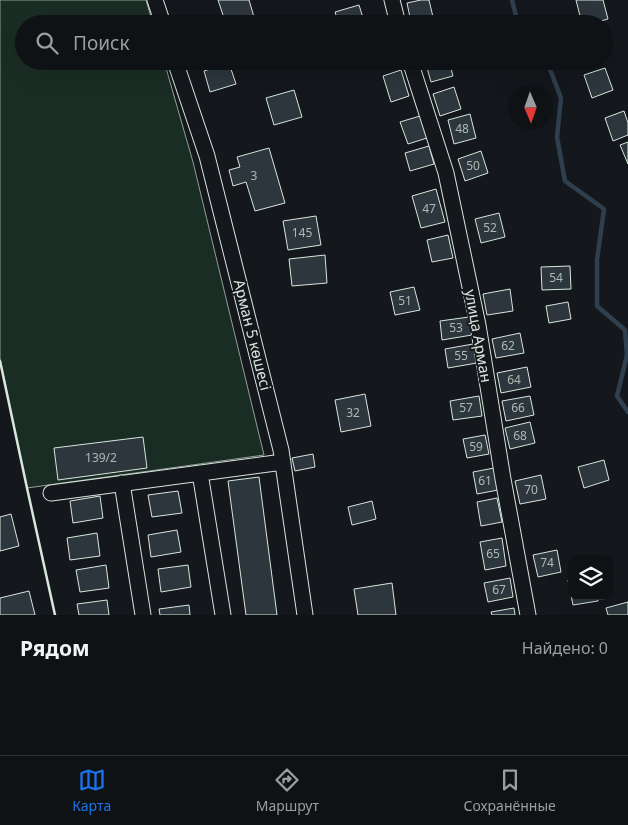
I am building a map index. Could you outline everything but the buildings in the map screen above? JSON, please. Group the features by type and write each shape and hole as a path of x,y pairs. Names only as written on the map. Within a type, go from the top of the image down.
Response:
{"street":[{"path":"155,0 160,15"},
{"path":"392,0 396,15"},
{"name":"Арман 5 көшесі","path":"179,70 207,156 276,430 283,462 305,615"},
{"name":"улица Арман","path":"413,70 446,172 478,325 503,479 528,615"},
{"path":"50,493 283,462"},
{"path":"200,473 223,615"},
{"path":"122,483 143,615"}],"green space":[{"path":"0,0 146,0 150,15 15,15 15,70 167,70 193,162 264,455 27,488 0,358"}],"waterway":[{"path":"512,0 516,15"},
{"path":"550,70 561,98 557,137 565,181 604,209 597,260 597,306 625,330 627,355 617,396 628,412"}],"wall":[{"path":"0,361 55,615"}]}
